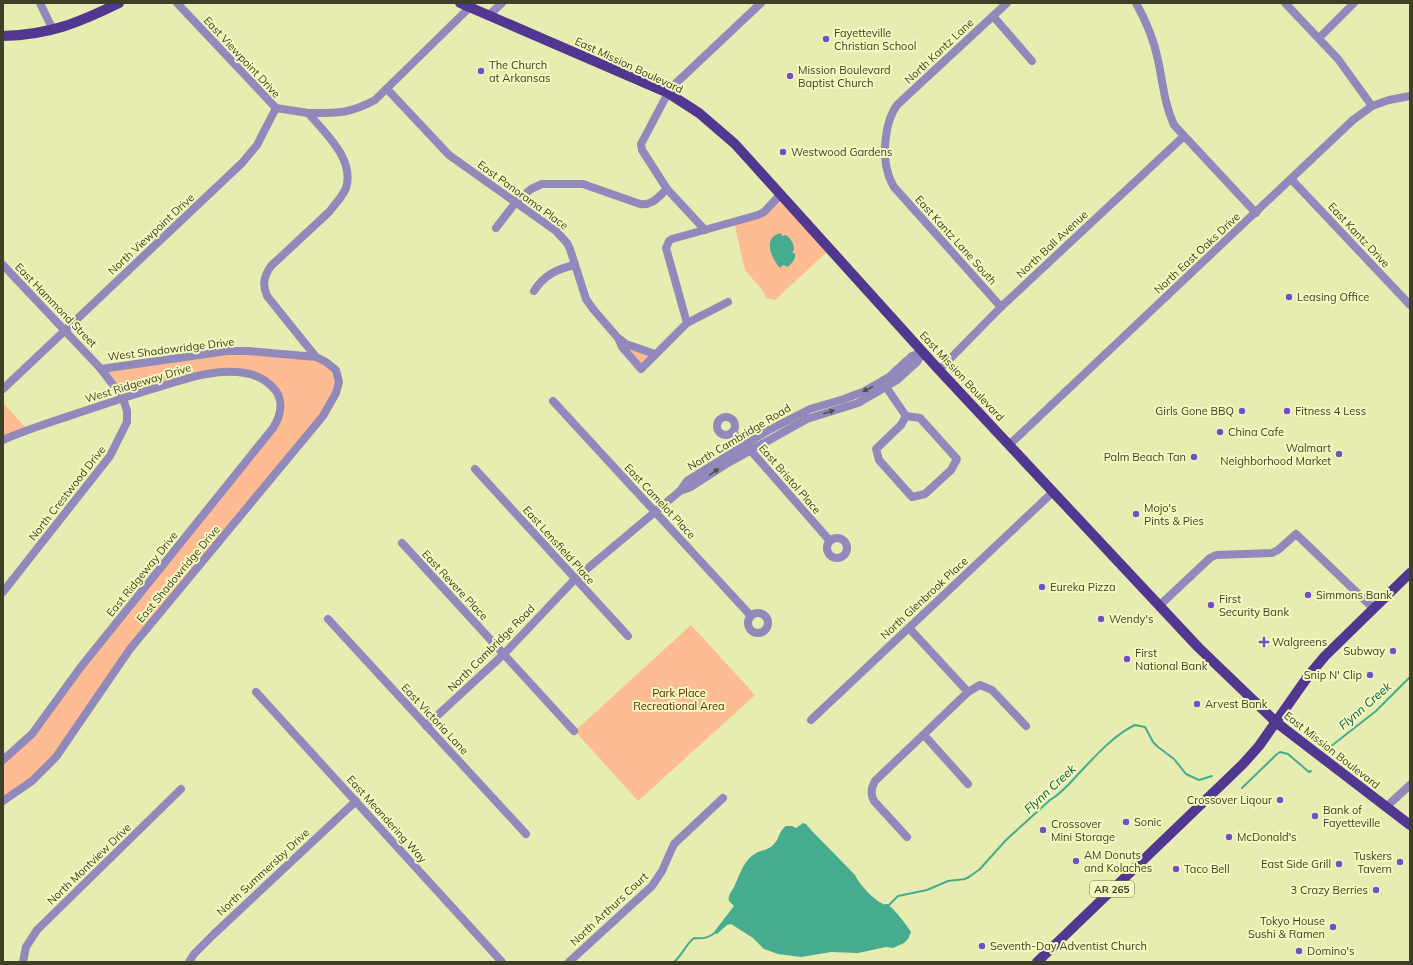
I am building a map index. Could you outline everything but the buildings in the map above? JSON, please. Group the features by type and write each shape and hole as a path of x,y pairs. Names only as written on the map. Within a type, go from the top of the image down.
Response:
{"main road":[{"path":"3,36 19,36 53,30 88,18 119,3"},
{"name":"East Mission Boulevard","path":"460,3 668,93 699,113 723,132 781,194 938,370 1198,647 1276,722 1410,825"},
{"name":"AR 265","path":"1037,962 1242,765 1259,746 1319,663 1410,573"}],"street":[{"path":"40,3 53,30"},
{"name":"East Viewpoint Drive","path":"177,3 276,108"},
{"path":"488,16 502,3"},
{"path":"706,230 667,189 642,150 641,144 668,93 674,85 761,3"},
{"name":"North Kantz Lane","path":"894,187 888,174 886,157 887,129 892,111 897,104 1007,3"},
{"path":"1136,3 1149,28 1154,44 1168,111 1174,125 1256,213"},
{"path":"1285,3 1319,38 1352,78 1372,106"},
{"path":"1319,38 1354,3"},
{"path":"276,108 308,113 343,113 353,111 375,100 387,90 470,7"},
{"path":"993,16 1032,61"},
{"name":"East Panorama Place","path":"387,90 449,155 556,230 562,236 570,249 586,299 593,309 618,338 626,344 655,354 653,358 641,369 622,347 618,338"},
{"name":"North East Oaks Drive","path":"1009,445 1354,120 1372,106 1388,100 1410,96"},
{"name":"North Viewpoint Drive","path":"3,389 242,163 257,145 276,108"},
{"path":"308,113 335,144 343,158 347,174 346,188 330,211 271,266 266,273 264,288 267,296 316,357"},
{"name":"North Ball Avenue","path":"938,370 1001,307 1183,136"},
{"name":"East Kantz Drive","path":"1291,179 1410,305"},
{"path":"496,228 516,202 531,189 542,184 583,184 646,205 651,203 667,189"},
{"name":"East Kantz Lane South","path":"894,187 1001,307"},
{"path":"687,323 666,248 667,244 672,239 758,215 764,212 781,194"},
{"name":"East Hammond Street","path":"3,265 101,369 122,398"},
{"path":"534,291 542,280 551,273 562,268 575,265"},
{"path":"655,354 687,323 728,302"},
{"name":"West Shadowridge Drive","path":"101,369 227,351 248,351 316,357"},
{"name":"North Cambridge Road","path":"426,726 504,654 575,579 680,491 687,481 714,463 747,447 788,419 810,409 844,399 884,384 912,356 923,352"},
{"name":"East Shadowridge Drive","path":"3,801 32,781 56,757 130,649 323,416 336,392 339,382 336,370 326,362 316,357"},
{"name":"West Ridgeway Drive","path":"3,440 122,398 194,376 227,372 245,373 259,376 269,383 277,393"},
{"path":"884,384 906,416 920,418 957,459 951,470 925,494 912,497 879,460 876,449 901,425 906,416"},
{"name":"East Ridgeway Drive","path":"3,760 32,734 80,668 272,428 280,414 280,404 277,393"},
{"name":"North Crestwood Drive","path":"3,592 110,456 126,422 127,411 122,398"},
{"name":"East Camelot Place","path":"553,401 656,511 751,616"},
{"name":"East Bristol Place","path":"732,432 830,541"},
{"name":"East Lensfield Place","path":"475,469 628,636"},
{"name":"North Glenbrook Place","path":"811,720 1053,492"},
{"path":"1159,606 1210,558 1221,554 1272,553 1284,546 1296,534 1373,608"},
{"name":"East Revere Place","path":"402,544 574,731"},
{"name":"East Victoria Lane","path":"328,618 526,834"},
{"path":"909,628 968,692"},
{"path":"907,837 874,801 871,791 874,781 968,692 980,685 992,690 1026,726"},
{"name":"East Meandering Way","path":"256,692 502,962"},
{"path":"924,735 968,784"},
{"path":"1386,808 1410,785"},
{"name":"North Montview Drive","path":"22,962 26,947 37,930 181,788"},
{"name":"North Arthurs Court","path":"569,962 652,886 662,871 674,844 723,798"},
{"name":"North Summersby Drive","path":"189,962 194,954 214,934 356,800"}],"green space":[{"path":"781,194 830,249 775,300 766,298 763,291 745,270 734,222 758,215"},
{"path":"622,347 655,354 641,369"},
{"path":"248,351 326,362 339,382 331,403 130,649 56,757 3,801 3,760 32,734 276,422 277,393 259,376 227,372 123,398 101,369"},
{"path":"3,403 29,431 3,440"},
{"name":"Park Place Recreational Area","path":"691,625 755,695 638,801 575,731"}],"water":[{"path":"781,233 782,236 786,235 792,241 794,250 792,252 795,254 795,258 788,267 783,265 780,268 771,254 770,243 775,235"},
{"path":"803,823 806,824 855,875 871,895 879,902 891,907 904,922 911,932 908,939 904,943 893,948 886,947 858,953 831,952 801,957 778,954 764,949 753,938 731,924 727,925 717,934 714,932 734,906 729,901 730,893 749,858 772,846 786,826 796,828"}],"waterway":[{"name":"Flynn Creek","path":"1330,747 1376,711 1410,677"},
{"name":"Flynn Creek","path":"886,905 889,905 898,896 927,890 948,881 965,879 969,877 980,869 1006,840 1064,789 1108,744 1121,733 1135,725 1145,727 1153,742 1174,759 1186,774 1199,780 1212,776"},
{"name":"Flynn Creek","path":"1242,788 1280,752 1288,754 1309,772 1311,771"},
{"path":"674,962 694,938 706,938 716,932"}],"place":[{"name":"Fayetteville Christian School","path":"826,39"},
{"name":"The Church at Arkansas","path":"481,71"},
{"name":"Mission Boulevard Baptist Church","path":"790,76"},
{"name":"Westwood Gardens","path":"783,152"},
{"name":"Leasing Office","path":"1289,297"},
{"name":"Girls Gone BBQ","path":"1242,411"},
{"name":"Fitness 4 Less","path":"1287,411"},
{"name":"China Cafe","path":"1220,432"},
{"name":"Walmart Neighborhood Market","path":"1339,454"},
{"name":"Palm Beach Tan","path":"1194,457"},
{"name":"Mojo's Pints & Pies","path":"1136,514"},
{"name":"Eureka Pizza","path":"1042,587"},
{"name":"Simmons Bank","path":"1308,595"},
{"name":"First Security Bank","path":"1211,605"},
{"name":"Wendy's","path":"1101,619"},
{"name":"Walgreens","path":"1264,642"},
{"name":"Subway","path":"1393,651"},
{"name":"First National Bank","path":"1127,659"},
{"name":"Snip N' Clip","path":"1370,675"},
{"name":"Arvest Bank","path":"1197,704"},
{"name":"Crossover Liqour","path":"1280,800"},
{"name":"Bank of Fayetteville","path":"1315,816"},
{"name":"Sonic","path":"1126,822"},
{"name":"Crossover Mini Storage","path":"1043,830"},
{"name":"McDonald's","path":"1229,837"},
{"name":"AM Donuts and Kolaches","path":"1076,861"},
{"name":"Tuskers Tavern","path":"1400,862"},
{"name":"East Side Grill","path":"1339,864"},
{"name":"Taco Bell","path":"1176,869"},
{"name":"3 Crazy Berries","path":"1376,890"},
{"name":"Tokyo House Sushi & Ramen","path":"1333,927"},
{"name":"Seventh-Day Adventist Church","path":"982,946"},
{"name":"Domino's","path":"1299,951"}]}
